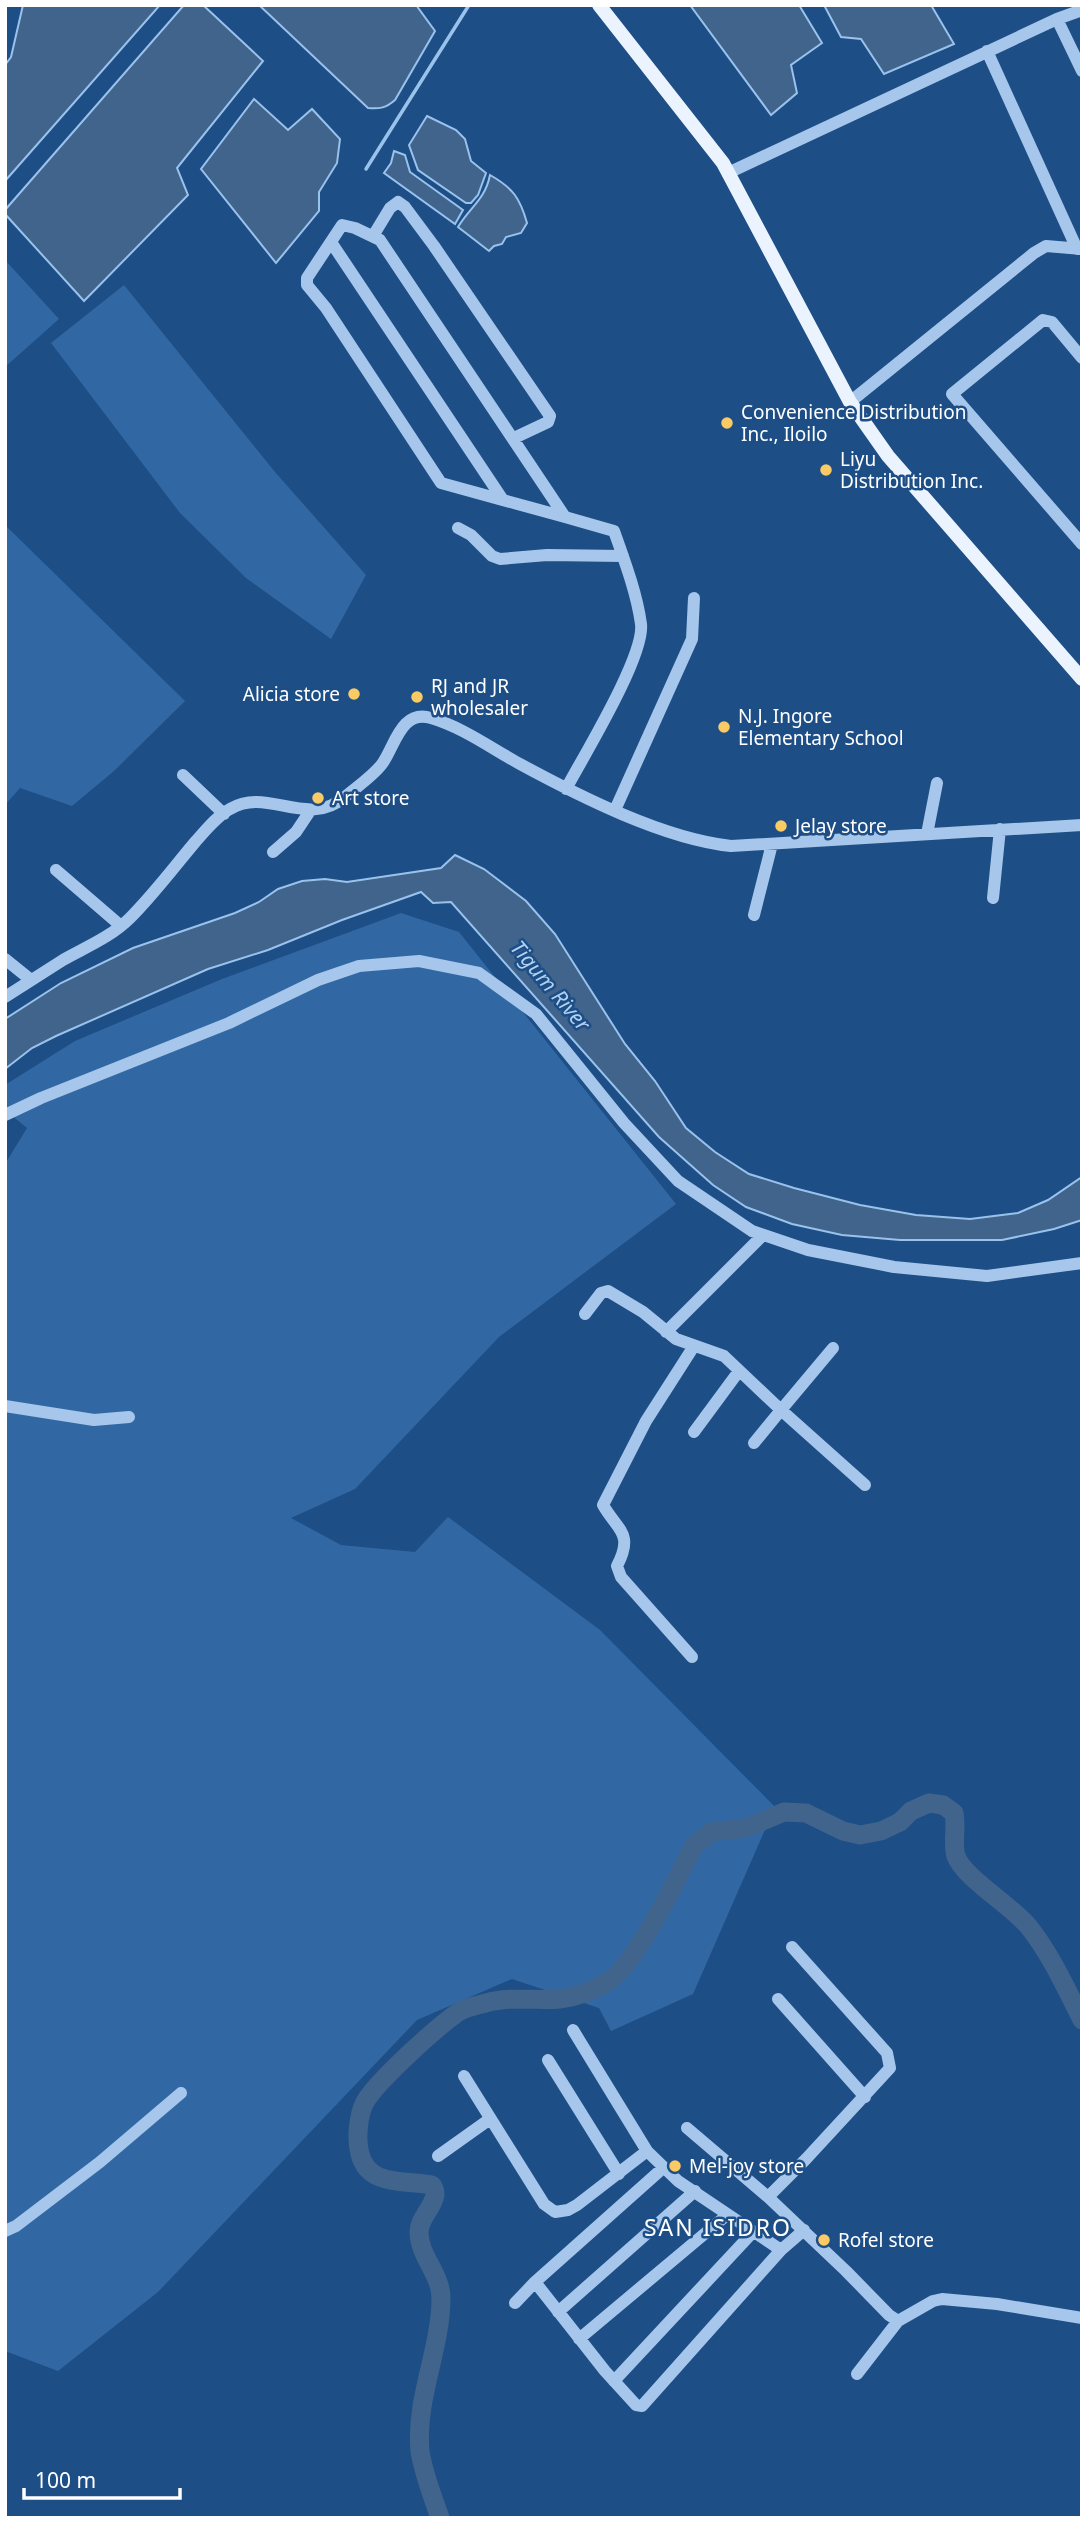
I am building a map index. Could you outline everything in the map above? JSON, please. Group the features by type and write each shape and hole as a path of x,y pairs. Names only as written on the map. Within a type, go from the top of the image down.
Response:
{"main road":[{"path":"599,5 723,163 849,402 888,456 1082,679"}],"street":[{"path":"728,173 987,51 1082,10"},
{"path":"1058,19 1082,71"},
{"path":"987,51 1079,249"},
{"path":"373,236 390,208 398,202 405,207 434,246 550,416 548,422 514,438"},
{"path":"565,517 380,240 342,225 307,278 307,285 326,308 441,482 614,531 641,625 639,641 620,689 566,789"},
{"path":"331,242 503,500"},
{"path":"849,402 1034,253 1046,246 1079,249"},
{"path":"1082,358 1052,322 1043,320 953,394 1082,544"},
{"path":"458,528 471,535 495,558 547,555 623,556"},
{"path":"615,810 692,639 694,598"},
{"path":"5,997 121,926 210,825 231,808 248,803 277,804 310,811 325,808 343,799 381,765 403,726 421,716 453,727 566,789 615,810 710,844 772,844 1082,825"},
{"path":"183,775 224,814"},
{"path":"927,834 937,783"},
{"path":"273,852 296,832 310,811"},
{"path":"993,898 1000,829"},
{"path":"754,915 772,844"},
{"path":"57,870 121,926"},
{"path":"5,959 31,980"},
{"path":"5,1115 53,1093 229,1023 318,980 359,966 419,961 479,973 536,1014 624,1123 678,1181 752,1231 808,1250 894,1267 987,1276 1082,1263"},
{"path":"666,1332 763,1235"},
{"path":"585,1314 601,1293 608,1291 643,1312 676,1339 724,1356 866,1485"},
{"path":"692,1657 621,1577 617,1566 626,1549 625,1545 617,1521 603,1505 646,1421 694,1346"},
{"path":"754,1444 833,1348"},
{"path":"694,1432 738,1371"},
{"path":"5,1406 94,1420 129,1417"},
{"path":"768,2197 890,2068 887,2053 792,1947"},
{"path":"778,1999 865,2097"},
{"path":"573,2030 647,2151 663,2168 678,2181 781,2250"},
{"path":"548,2060 605,2156 619,2174"},
{"path":"464,2076 544,2204 555,2212 577,2205 647,2151"},
{"path":"5,2231 16,2226 100,2162 181,2093"},
{"path":"438,2156 490,2119"},
{"path":"687,2128 768,2197 898,2321"},
{"path":"515,2303 663,2168"},
{"path":"558,2312 695,2191"},
{"path":"579,2339 727,2215"},
{"path":"535,2282 614,2381 636,2405 642,2406 781,2250 804,2230"},
{"path":"614,2381 753,2232"},
{"path":"857,2374 898,2321 933,2301 942,2299 998,2304 1082,2318"}],"shaded area":[{"path":"5,260 59,319 5,367"},
{"path":"124,285 275,472 366,575 331,639 246,578 180,513 51,343"},
{"path":"5,525 185,701 114,771 72,806 20,788 5,805"},
{"path":"401,913 459,932 676,1204 499,1337 355,1489 291,1518 341,1545 415,1552 448,1517 600,1630 775,1807 693,1994 611,2031 599,2008 512,1979 417,2020 158,2292 58,2371 5,2351 5,1164 27,1128 5,1110 5,1085 75,1041 222,979"}],"water":[{"path":"23,5 160,5 5,181 5,65 11,57"},
{"path":"184,5 203,5 263,61 177,168 188,195 84,301 5,214 5,210"},
{"path":"259,5 416,5 435,31 395,100 383,107 368,108"},
{"path":"690,5 799,5 822,43 791,65 797,93 771,115"},
{"path":"824,5 931,5 954,44 884,74 861,39 841,37"},
{"path":"254,99 288,130 312,109 340,139 337,163 319,192 319,211 276,263 201,169"},
{"path":"427,116 456,130 465,139 471,161 486,173 478,195 471,203 466,203 418,170 409,145"},
{"path":"394,151 405,155 410,172 463,210 455,224 384,173 391,163"},
{"path":"490,175 505,184 515,195 527,223 521,233 506,237 502,244 489,251 458,227 481,197"},
{"name":"Tigum River","path":"455,855 484,869 526,901 555,934 625,1044 655,1081 686,1128 715,1152 749,1174 860,1205 916,1215 970,1219 1018,1213 1048,1200 1082,1177 1082,1220 1002,1240 900,1240 842,1235 792,1224 746,1207 713,1185 659,1137 451,902 433,903 421,892 268,950 208,969 56,1036 32,1048 5,1069 5,1019 61,983 133,948 235,913 278,889 302,881 325,879 347,882 441,868"}],"waterway":[{"path":"366,169 469,5"},
{"path":"440,2518 423,2468 419,2432 440,2317 440,2289 422,2249 419,2232 433,2202 435,2191 432,2185 389,2180 371,2172 364,2165 360,2154 358,2135 359,2120 365,2102 381,2081 448,2020 467,2008 495,2001 566,1998 610,1980 621,1970 644,1938 694,1846 711,1832 746,1828 784,1812 806,1813 843,1831 860,1835 881,1831 900,1822 911,1811 929,1803 943,1805 954,1813 955,1851 960,1864 1029,1927 1051,1960 1082,2020"}],"place":[{"name":"Convenience Distribution Inc., Iloilo","path":"727,423"},
{"name":"Liyu Distribution Inc.","path":"826,470"},
{"name":"Alicia store","path":"354,694"},
{"name":"RJ and JR wholesaler","path":"417,697"},
{"name":"N.J. Ingore Elementary School","path":"724,727"},
{"name":"Art store","path":"318,798"},
{"name":"Jelay store","path":"781,826"},
{"name":"Mel-joy store","path":"675,2166"},
{"name":"Rofel store","path":"824,2240"}],"district":[{"name":"SAN ISIDRO","path":"718,2228"}]}
